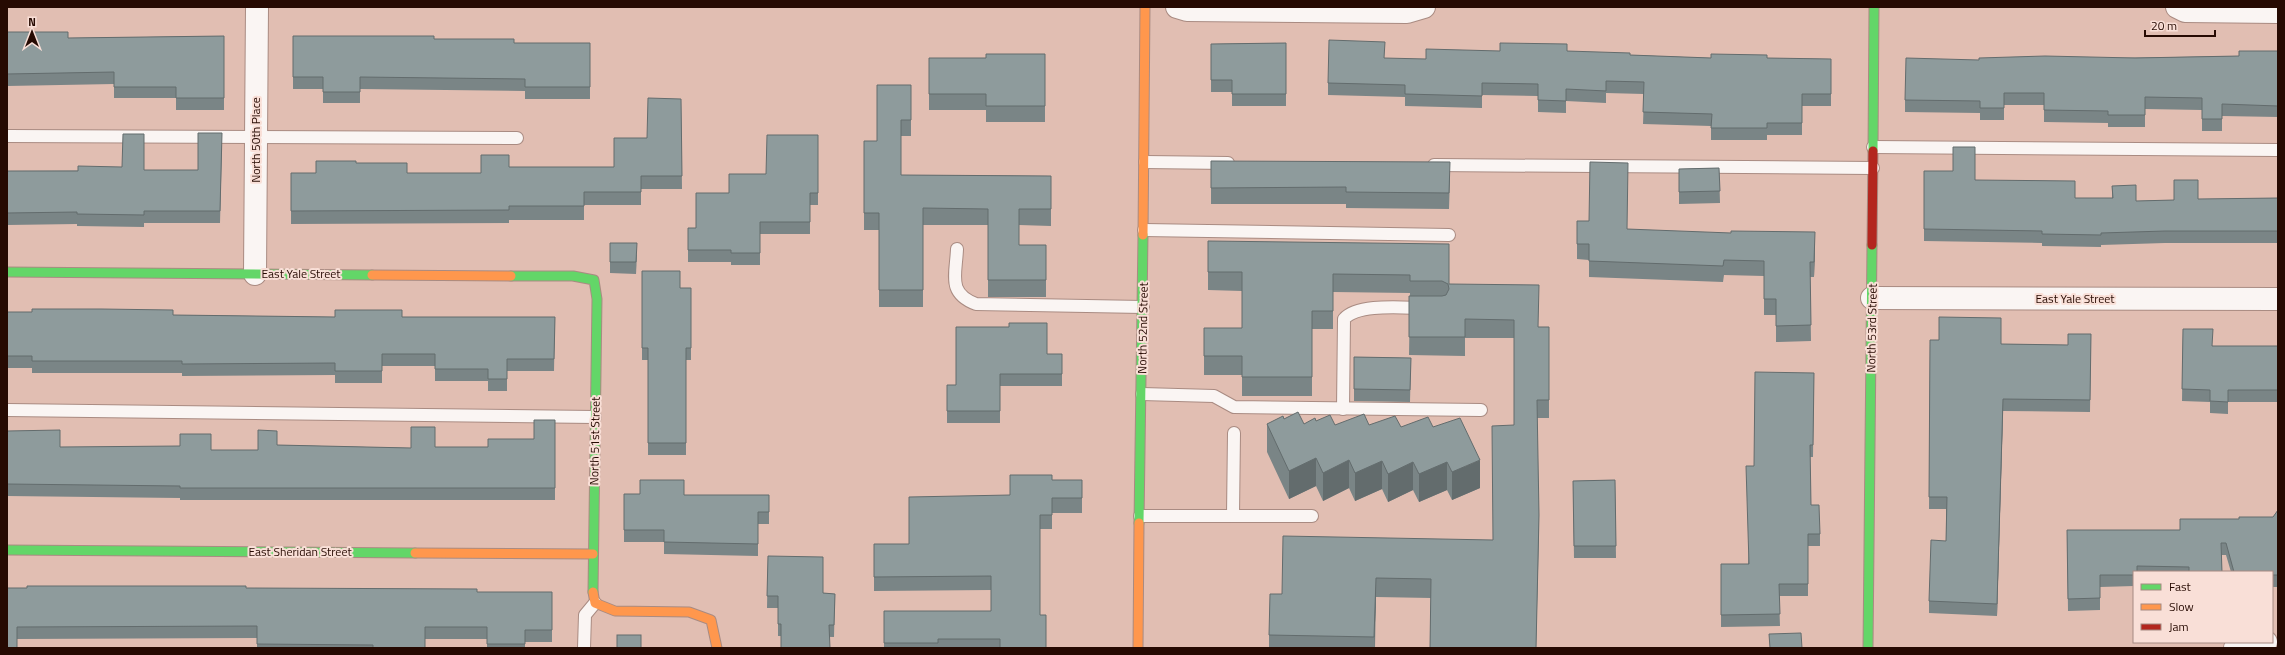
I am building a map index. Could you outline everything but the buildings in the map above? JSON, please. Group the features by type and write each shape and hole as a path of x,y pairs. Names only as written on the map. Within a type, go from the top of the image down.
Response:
{"street":[{"name":"North 50th Place","path":"255,274 257,7"},
{"name":"North 52nd Street","path":"1138,648 1145,162 1145,7"},
{"path":"1176,7 1188,10 1399,12 1424,7"},
{"name":"North 53rd Street","path":"1868,648 1874,7"},
{"path":"2177,7 2185,11 2278,12"},
{"name":"East Yale Street","path":"7,272 573,276 594,280"},
{"name":"North 51st Street","path":"594,280 597,298 592,589 595,603"},
{"name":"East Yale Street","path":"1872,298 2278,299"},
{"name":"East Sheridan Street","path":"7,550 593,554"},
{"path":"595,603 615,611 689,612 711,620 717,648"},
{"path":"2234,648 2261,643"}],"lane":[{"path":"7,136 517,138"},
{"path":"1873,147 2278,150"},
{"path":"1145,162 1239,163"},
{"path":"1421,164 1873,168"},
{"path":"1144,230 1449,234"},
{"path":"956,249 955,287 962,299 976,304 1143,307"},
{"path":"1342,409 1344,319 1348,314 1362,309 1435,308"},
{"path":"1142,394 1214,396 1234,407 1481,410"},
{"path":"7,410 595,417"},
{"path":"1233,516 1234,433"},
{"path":"1140,516 1312,516"},
{"path":"584,648 585,615 595,603"}],"traffic: fast":[{"path":"1873,151 1874,7"},
{"path":"1139,523 1143,235"},
{"path":"1868,648 1872,245"},
{"path":"7,272 372,275"},
{"path":"511,276 573,276 594,280 597,299 593,592"},
{"path":"7,550 415,553"}],"traffic: slow":[{"path":"1143,235 1145,7"},
{"path":"372,275 511,276"},
{"path":"1138,648 1139,523"},
{"path":"415,553 593,554"},
{"path":"593,592 595,603 615,611 689,612 711,620 717,648"}],"traffic: jam":[{"path":"1872,245 1873,151"}]}
